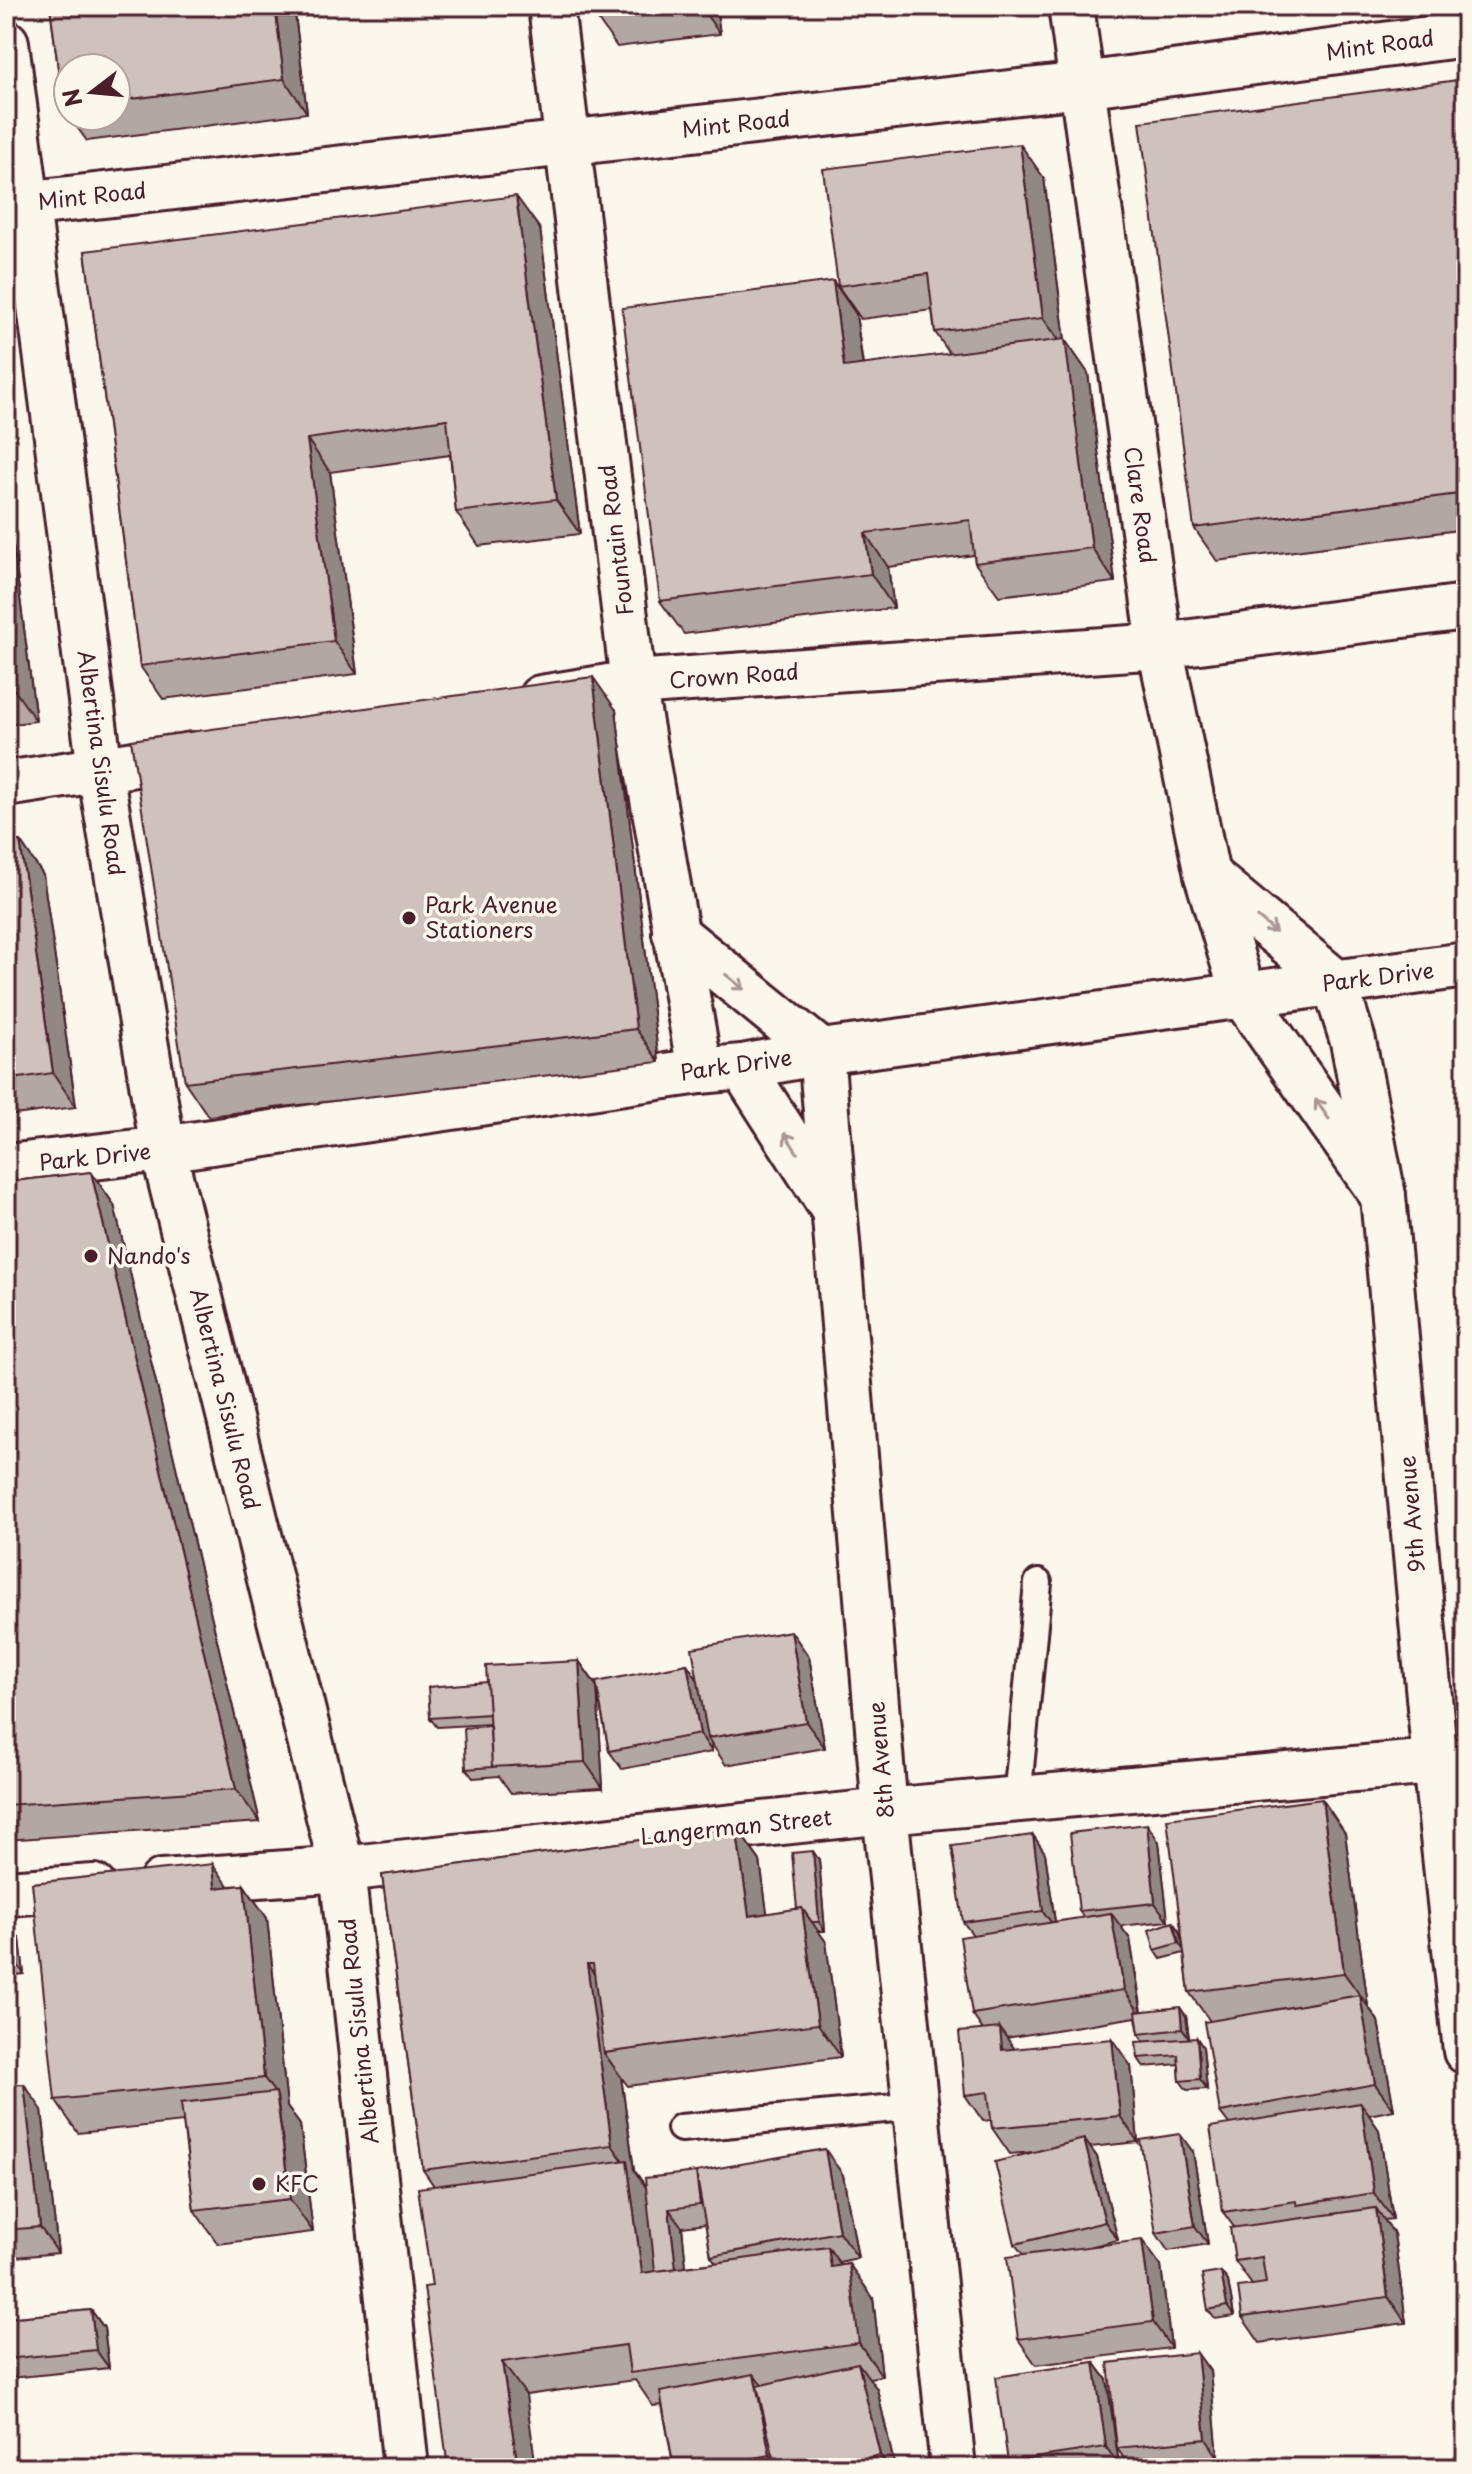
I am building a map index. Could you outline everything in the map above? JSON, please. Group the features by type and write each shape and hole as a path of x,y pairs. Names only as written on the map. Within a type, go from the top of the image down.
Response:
{"street":[{"name":"Fountain Road","path":"551,6 633,683 675,933 721,1069"},
{"name":"Clare Road","path":"1071,6 1160,646 1207,875 1244,997 1383,1196"},
{"name":"Mint Road","path":"16,204 1082,85 1466,34"},
{"name":"Albertina Sisulu Road","path":"6,43 16,204 100,770 163,1149 342,1869 406,2468"},
{"name":"Crown Road","path":"507,704 633,683 1160,646 1466,607"},
{"path":"6,784 225,749"},
{"path":"1207,875 1334,981"},
{"path":"675,933 821,1052"},
{"name":"Park Drive","path":"6,1167 163,1149 821,1052 1466,965"},
{"name":"9th Avenue","path":"1334,981 1353,1041 1383,1196 1450,1760 1466,2051"},
{"name":"8th Avenue","path":"821,1052 885,1811 953,2468"},
{"path":"721,1069 833,1209"},
{"name":"Langerman Street","path":"6,1893 342,1869 885,1811 1450,1760"}],"lane":[{"path":"1017,1799 1038,1583"},
{"path":"681,2128 917,2106"}],"building":[{"path":"50,6 275,6 284,79 132,99 132,52 56,52"},
{"path":"593,6 657,6 594,14"},
{"path":"1466,79 1466,493 1194,528 1140,122"},
{"path":"1020,144 1043,318 935,332 928,274 838,286 823,169"},
{"path":"516,196 556,500 456,512 447,419 307,439 334,641 140,666 85,251"},
{"path":"833,281 844,367 1065,339 1092,548 975,563 970,520 865,533 871,574 660,601 622,308"},
{"path":"6,634 13,688 6,689"},
{"name":"Park Avenue Stationers","path":"593,677 636,1029 185,1082 131,740"},
{"path":"20,841 53,1073 6,1080 6,843"},
{"path":"91,1172 236,1789 6,1805 6,1182"},
{"path":"791,1631 806,1722 708,1738 692,1648"},
{"path":"579,1661 585,1762 492,1767 486,1666"},
{"path":"687,1664 700,1734 609,1751 596,1682"},
{"path":"487,1682 489,1714 430,1718 428,1687"},
{"path":"490,1726 492,1767 466,1769 464,1728"},
{"path":"1322,1799 1344,1973 1189,1992 1167,1819"},
{"path":"1147,1824 1155,1903 1079,1911 1070,1833"},
{"path":"736,1827 749,1916 802,1908 818,2024 604,2053 593,1964 587,1964 612,2145 423,2170 382,1875"},
{"path":"1033,1835 1043,1911 963,1922 952,1846"},
{"path":"813,1851 819,1922 812,1922 802,1908 797,1909 792,1853"},
{"path":"213,1864 215,1888 244,1885 264,2078 55,2100 32,1883"},
{"path":"1111,1913 1124,1990 972,2014 960,1937"},
{"path":"1173,1922 1179,1943 1155,1950 1149,1930"},
{"path":"14,1930 17,1964 6,1966 6,1931"},
{"path":"1360,1995 1375,2084 1220,2112 1204,2022"},
{"path":"1180,2007 1182,2029 1139,2034 1136,2012"},
{"path":"1000,2028 1002,2050 1112,2039 1120,2116 992,2128 988,2092 965,2095 959,2032"},
{"path":"1197,2038 1200,2079 1180,2081 1178,2055 1138,2058 1136,2042"},
{"path":"24,2084 40,2227 6,2230 6,2085"},
{"path":"276,2092 290,2199 194,2210 181,2103"},
{"path":"1361,2103 1374,2193 1223,2212 1210,2127"},
{"path":"1180,2134 1195,2226 1156,2233 1140,2140"},
{"path":"1084,2139 1105,2222 1015,2244 995,2162"},
{"path":"825,2149 839,2232 711,2256 696,2172"},
{"path":"627,2160 642,2273 828,2247 831,2267 849,2264 859,2343 630,2373 626,2345 502,2362 517,2462 544,2459 545,2468 448,2468 424,2287 432,2286 418,2188"},
{"path":"696,2172 700,2205 669,2209 676,2269 655,2271 645,2178"},
{"path":"1376,2208 1388,2297 1242,2317 1238,2287 1266,2283 1262,2257 1235,2261 1230,2228"},
{"path":"1142,2240 1153,2322 1018,2339 1007,2257"},
{"path":"1221,2272 1227,2306 1208,2310 1202,2275"},
{"path":"91,2310 96,2350 6,2359 6,2318"},
{"path":"1197,2353 1206,2439 1117,2448 1108,2363"},
{"path":"1094,2362 1106,2447 1008,2462 996,2377"},
{"path":"858,2363 880,2455 826,2468 776,2468 757,2386"},
{"path":"754,2374 770,2455 700,2468 674,2468 660,2392"}],"place":[{"name":"Park Avenue Stationers","path":"409,918"},
{"name":"Nando's","path":"91,1256"},
{"name":"KFC","path":"259,2184"}]}
